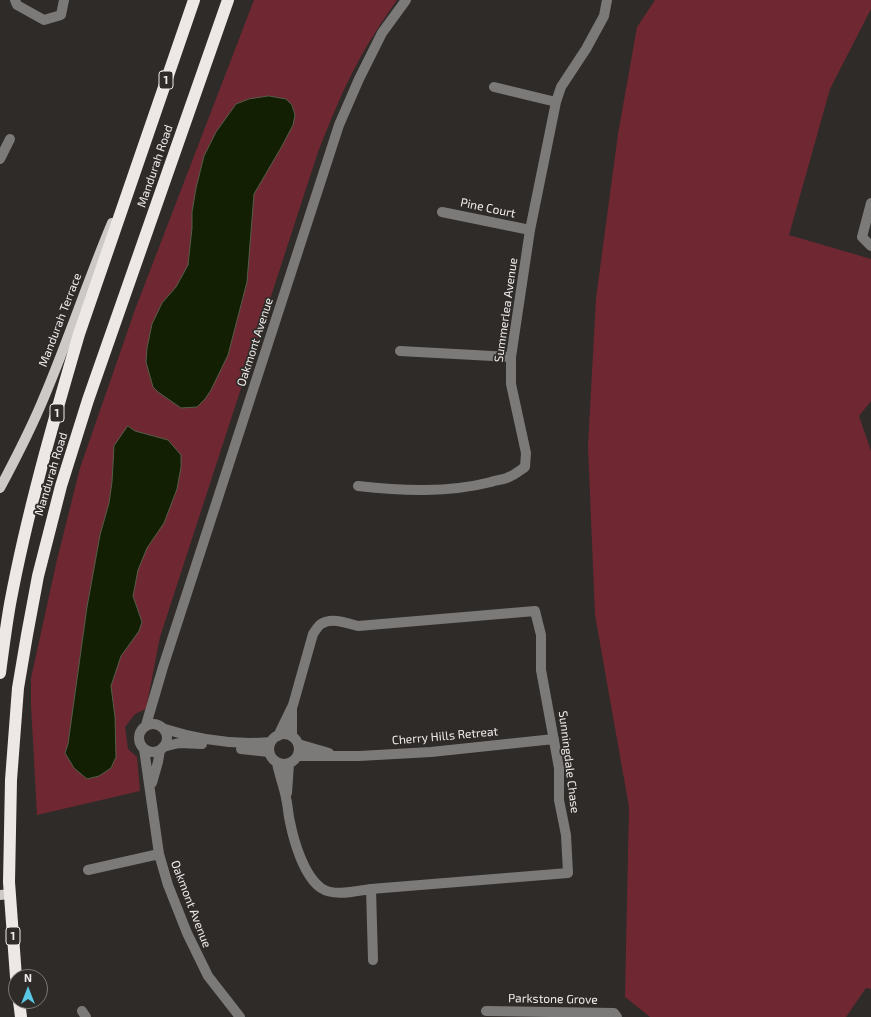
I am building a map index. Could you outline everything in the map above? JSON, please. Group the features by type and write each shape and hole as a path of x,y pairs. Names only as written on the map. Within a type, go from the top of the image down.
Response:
{"highway":[{"name":"Mandurah Road","path":"0,673 10,605 36,488 79,334 194,0"},
{"name":"Mandurah Road","path":"15,969 5,895 11,780 18,688 31,613 48,532 88,400 228,0"}],"main road":[{"name":"Mandurah Terrace","path":"0,488 18,455 45,396 95,263 139,159"}],"street":[{"path":"15,0 17,5 44,20 61,15 64,0"},
{"name":"Oakmont Avenue","path":"146,725 163,667 339,125 359,79 382,33 406,0"},
{"name":"Summerlea Avenue","path":"358,486 410,490 468,487 509,477 524,467 526,453 511,384 511,357 530,230 556,102 561,87 586,49 604,16 607,0"},
{"path":"494,87 556,102"},
{"path":"0,160 10,138"},
{"path":"871,203 862,237 871,246"},
{"name":"Pine Court","path":"442,212 530,230"},
{"path":"400,351 511,357"},
{"name":"Sunningdale Chase","path":"273,743 292,705 313,634 320,624 328,621 342,622 358,626 535,612 542,635 541,670 559,768 560,800 566,836 568,873 350,892 331,892 321,888 308,875 293,835 286,797 279,776 277,763"},
{"path":"153,704 167,738 161,749"},
{"name":"Sunningdale Chase","path":"292,705 295,740"},
{"path":"273,743 188,743 178,743 152,752 144,749 139,742 138,736 140,731 146,725 153,723 194,737 228,742 250,744 273,743 285,734 295,740 299,750 296,760 289,764 277,763 272,758 273,743"},
{"name":"Cherry Hills Retreat","path":"298,756 359,756 431,752 554,739"},
{"name":"Cherry Hills Retreat","path":"295,740 339,755"},
{"name":"Oakmont Avenue","path":"144,749 159,854 168,885 187,934 208,976 240,1017"},
{"name":"Oakmont Avenue","path":"150,787 161,749"},
{"name":"Sunningdale Chase","path":"286,797 289,764"},
{"path":"88,870 159,854"},
{"path":"371,889 373,960"},
{"name":"Parkstone Grove","path":"486,1011 614,1013 617,1017"}],"shaded area":[{"path":"254,0 397,0 371,38 352,73 336,107 318,152 160,637 146,709 135,714 125,727 128,749 137,757 140,791 37,815 31,678 57,560 80,468 136,307"},
{"path":"655,0 871,0 871,9 830,89 789,235 871,259 871,401 859,416 871,451 871,989 866,988 846,1017 650,1017 625,997 629,807 595,615 588,447 596,298 618,134 637,27"},
{"path":"269,96 286,99 292,105 295,115 293,125 254,194 247,282 228,355 205,399 197,407 181,408 153,387 146,362 152,324 162,303 176,287 188,265 192,228 192,212 196,188 204,156 216,132 236,104 249,99"},
{"path":"128,426 135,431 168,440 181,455 181,467 177,489 164,523 147,548 138,570 133,596 142,622 139,631 121,656 111,686 115,717 116,757 111,768 99,776 87,779 74,768 65,753 68,744 87,607 100,535 109,503 114,446"}]}
